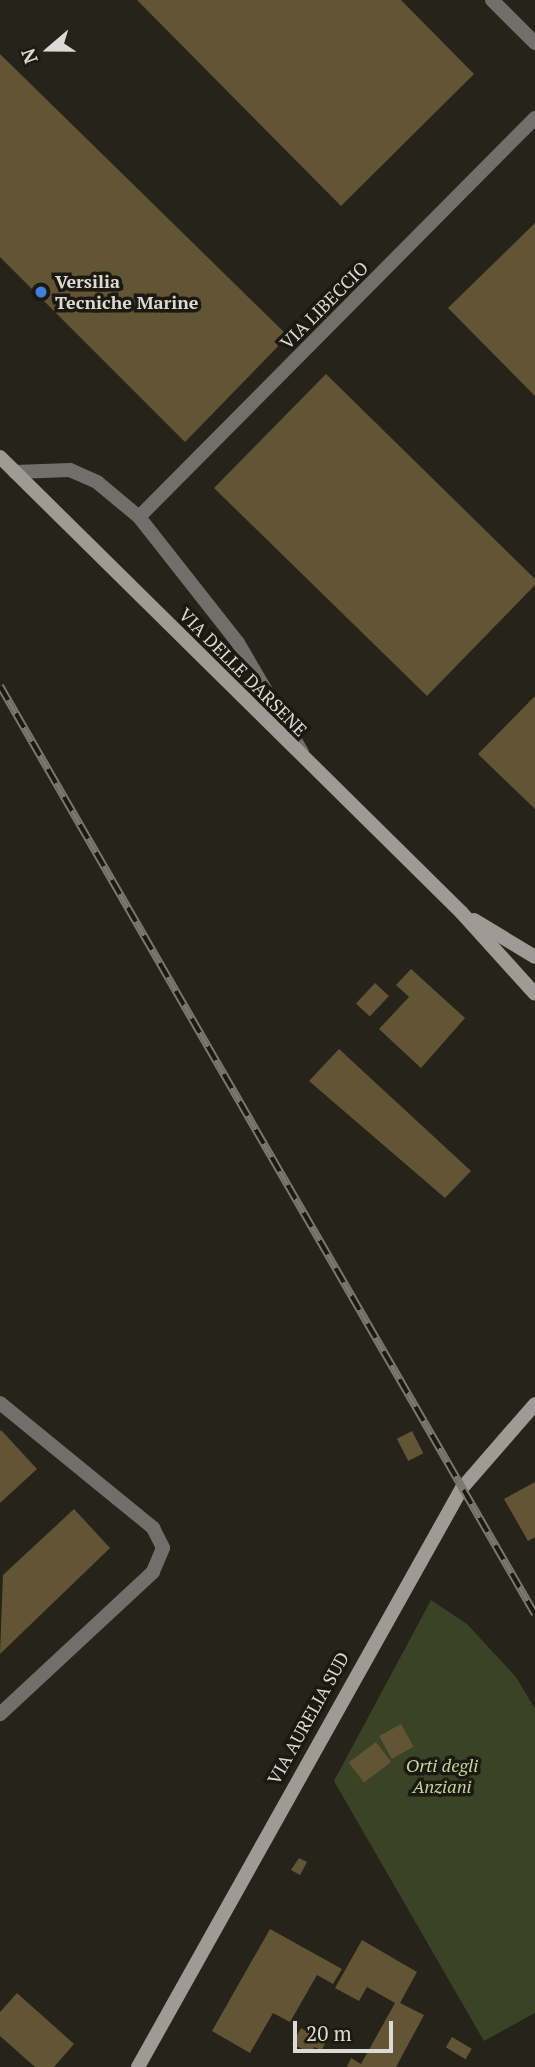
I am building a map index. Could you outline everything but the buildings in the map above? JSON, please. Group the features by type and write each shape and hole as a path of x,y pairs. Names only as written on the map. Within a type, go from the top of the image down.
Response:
{"street":[{"path":"492,0 535,43"},
{"name":"VIA LIBECCIO","path":"139,517 535,118"},
{"name":"VIA DELLE DARSENE","path":"0,457 461,912 535,994"},
{"path":"15,472 70,471 97,482 139,517 237,643 308,763"},
{"name":"VIA DELLE DARSENE","path":"461,912 530,954 535,965"},
{"path":"0,1403 153,1528 163,1548 153,1572 0,1714"},
{"name":"VIA AURELIA SUD","path":"138,2067 462,1488 535,1404"}],"green space":[{"name":"Orti degli Anziani","path":"431,1600 467,1624 516,1677 535,1709 535,2013 484,2041 334,1781"}],"railway":[{"path":"0,686 535,1614"}],"place":[{"name":"Versilia Tecniche Marine","path":"41,292"}]}
